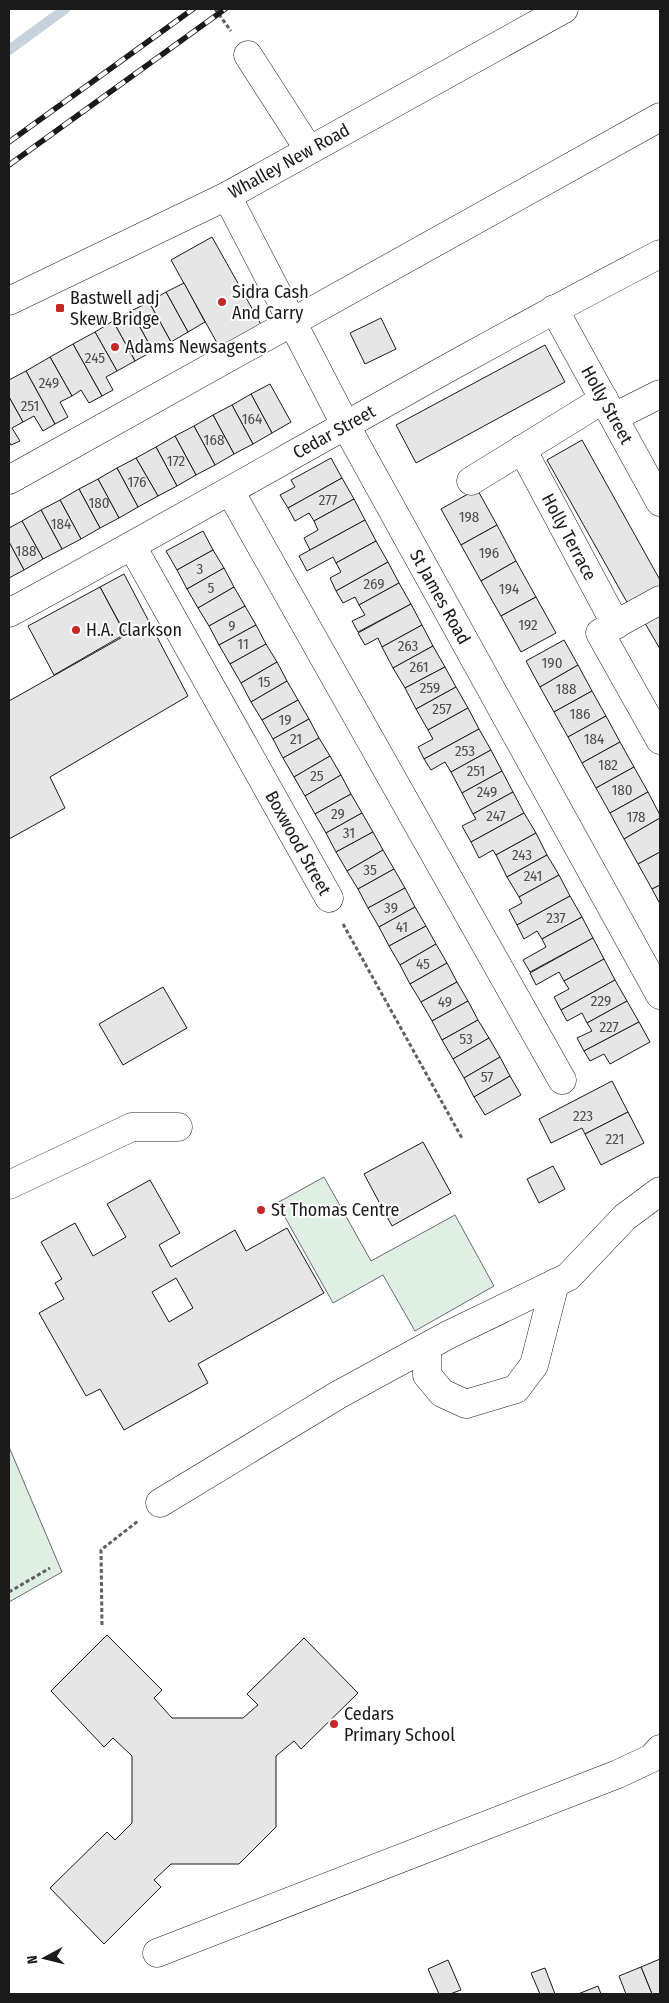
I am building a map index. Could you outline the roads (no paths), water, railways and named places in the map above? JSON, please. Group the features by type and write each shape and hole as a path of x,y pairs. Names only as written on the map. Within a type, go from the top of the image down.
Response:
{"main road":[{"name":"Whalley New Road","path":"9,301 227,196 564,9"},
{"path":"248,55 309,150"},
{"path":"9,480 660,117"},
{"name":"St James Road","path":"227,196 346,426 660,995"},
{"name":"Cedar Street","path":"9,613 554,309 660,254"},
{"name":"Holly Street","path":"554,309 660,502"},
{"path":"471,481 522,449 609,408 660,394"},
{"name":"Holly Terrace","path":"522,449 616,625"},
{"path":"230,491 562,1080"},
{"name":"Boxwood Street","path":"132,546 329,898"},
{"path":"660,600 600,633 660,740"},
{"path":"9,1185 132,1126 178,1127"},
{"path":"160,1504 338,1395 448,1335 568,1277 625,1217 660,1191"},
{"path":"427,1348 427,1375 442,1393 466,1404 516,1389 534,1365 555,1283"},
{"path":"157,1953 618,1774 652,1758 660,1750"}],"waterway":[{"path":"9,50 65,9"}],"railway":[{"path":"9,142 193,9"},
{"path":"9,165 225,9"}],"place":[{"name":"Sidra Cash And Carry","path":"222,302"},
{"name":"Bastwell adj Skew Bridge","path":"60,308"},
{"name":"Adams Newsagents","path":"115,347"},
{"name":"H.A. Clarkson","path":"76,630"},
{"name":"St Thomas Centre","path":"261,1210"},
{"name":"Cedars Primary School","path":"334,1724"}]}
